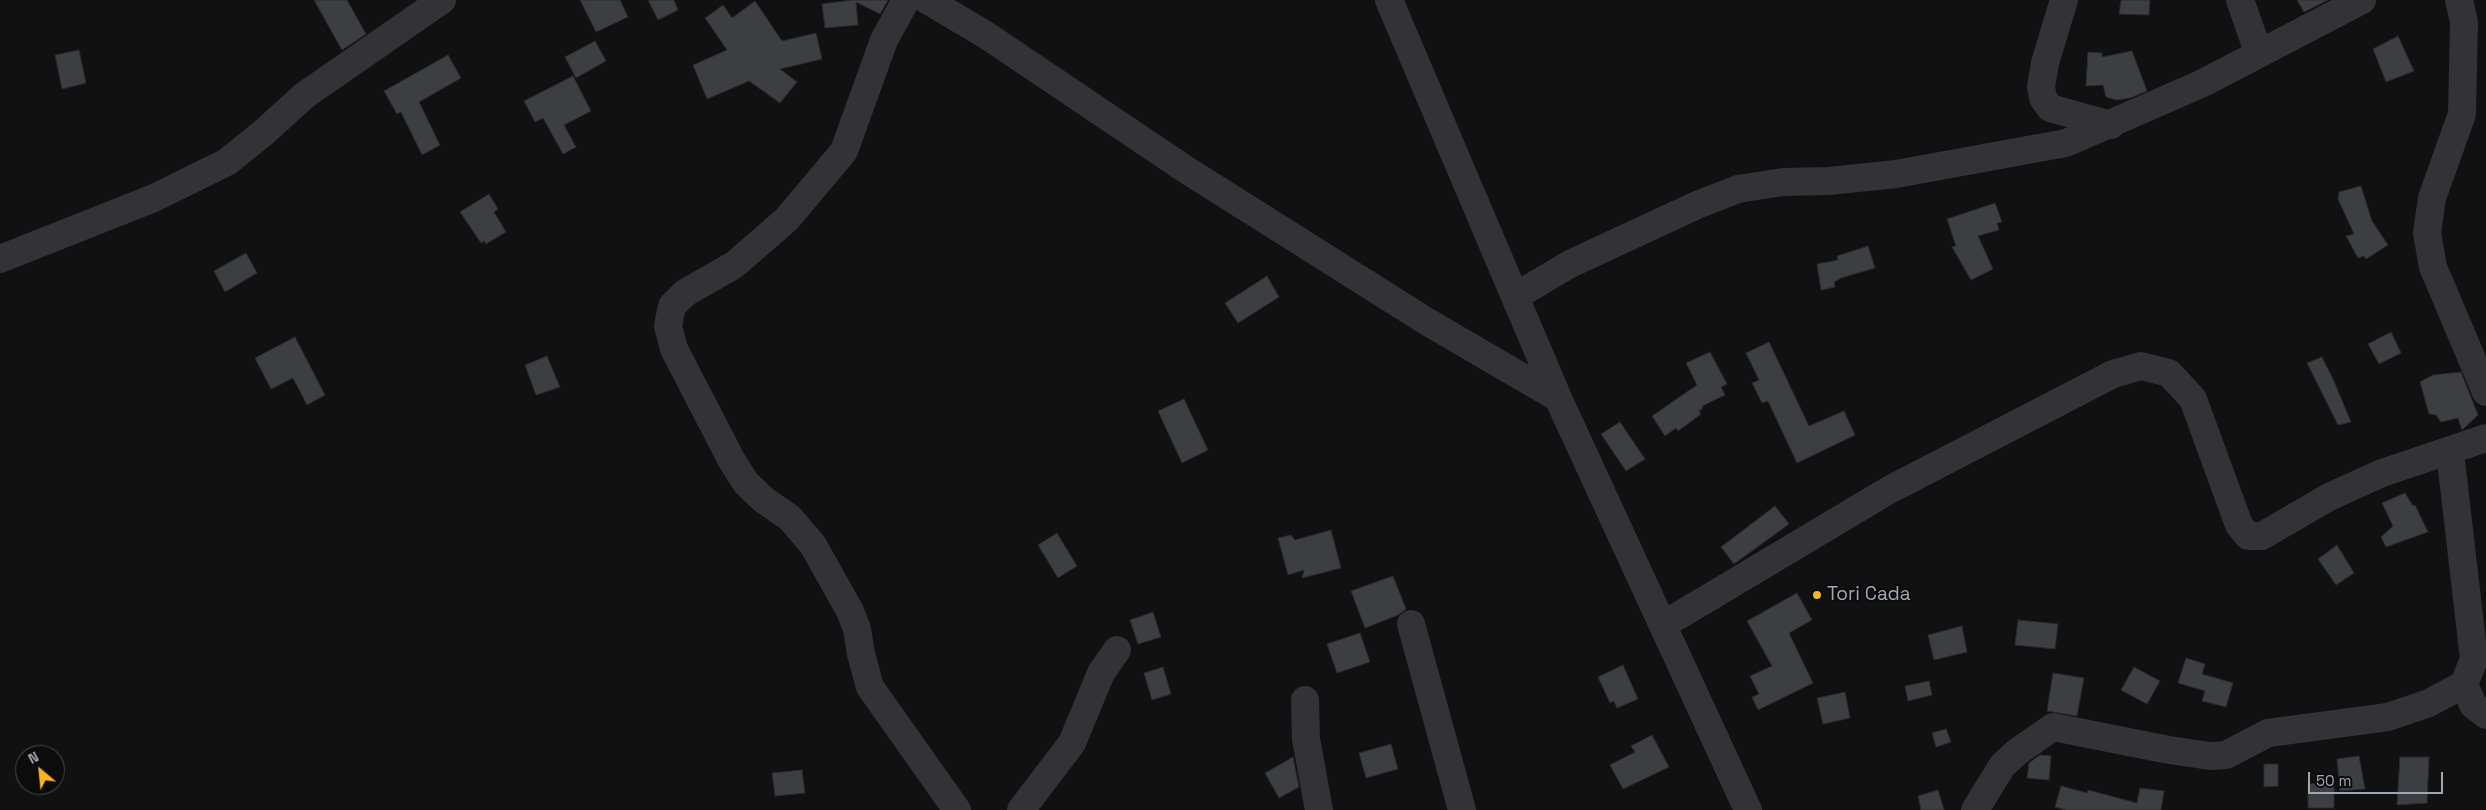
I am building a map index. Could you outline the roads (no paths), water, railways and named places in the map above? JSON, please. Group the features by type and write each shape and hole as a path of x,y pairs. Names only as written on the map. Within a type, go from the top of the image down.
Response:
{"street":[{"path":"0,259 154,198 227,162 306,95 442,0"},
{"path":"906,0 884,40 844,151 787,219 734,265 685,293 672,306 668,326 674,349 732,461 746,483 764,500 790,518 813,545 850,611 857,628 861,654 870,687 957,810"},
{"path":"927,0 986,35 1185,169 1426,321 1558,398"},
{"path":"1390,0 1558,398 1748,810"},
{"path":"2064,0 2044,63 2041,87 2043,98 2050,108 2111,125"},
{"path":"2240,0 2259,54"},
{"path":"1516,296 1570,264 1697,205 1738,189 1783,182 1829,181 1896,174 2066,143 2111,125 2203,83 2362,0"},
{"path":"2459,0 2464,22 2462,114 2432,198 2427,233 2433,268 2486,392"},
{"path":"1663,624 1889,490 2113,374 2142,366 2169,373 2193,399 2240,525 2248,536 2262,536 2329,497 2382,473 2450,452 2486,438"},
{"path":"1976,810 2002,766 2017,752 2053,727 2169,750 2210,756 2226,755 2268,734 2388,717 2429,704 2464,684 2474,659 2450,452"},
{"path":"1411,624 1462,810"},
{"path":"1021,810 1072,743 1101,673 1117,650"},
{"path":"2464,684 2473,705 2486,715"},
{"path":"1305,700 1306,739 1319,810"}],"place":[{"name":"Tori Cada","path":"1817,595"}]}
